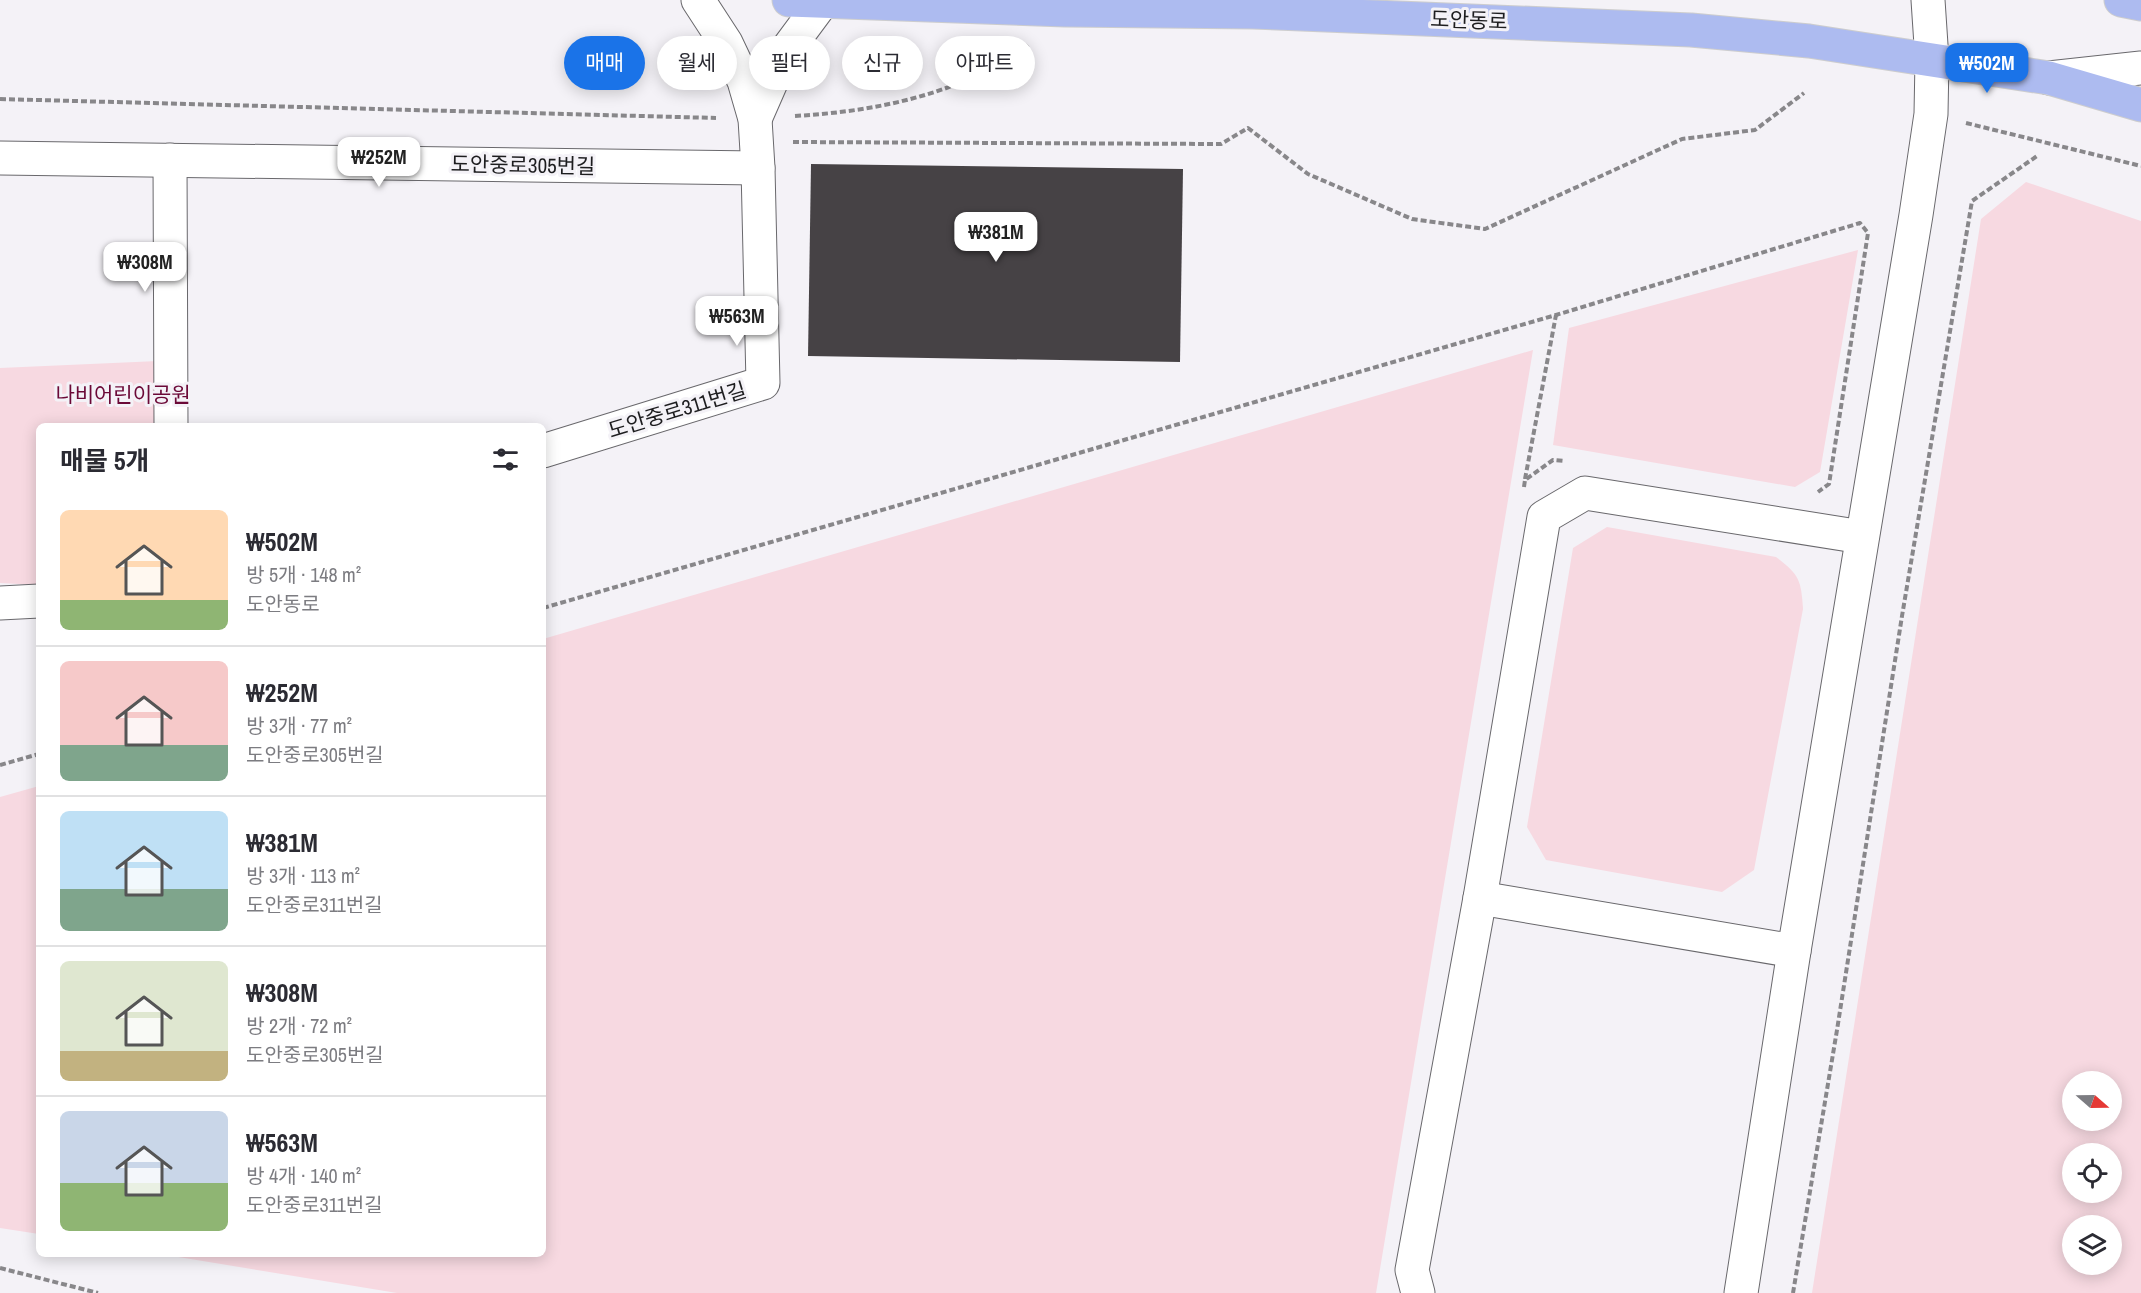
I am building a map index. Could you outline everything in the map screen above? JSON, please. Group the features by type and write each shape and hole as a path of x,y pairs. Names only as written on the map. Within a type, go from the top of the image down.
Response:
{"main road":[{"name":"도안동로","path":"789,0 1065,10 1253,12 1691,30 1809,40 2049,78 2141,105"},
{"path":"2121,0 2141,4"}],"street":[{"path":"698,0 726,43 744,81 755,119"},
{"path":"1741,1293 1794,951 1931,114 1932,60 1928,0"},
{"path":"755,119 783,55 823,1"},
{"path":"2049,78 2141,68"},
{"name":"도안중로311번길","path":"546,450 763,383 755,119"},
{"name":"도안중로305번길","path":"0,158 758,168"},
{"path":"171,160 171,423"},
{"path":"1418,1293 1412,1270 1480,898 1544,517 1585,493 1862,537"},
{"path":"0,603 36,601"},
{"path":"1480,898 1794,951"}],"path":[{"path":"0,99 755,119 846,113 909,100 959,84 1016,57 1065,10"},
{"path":"1221,144 1248,128 1308,174 1412,219 1485,229 1682,140 1755,130 1804,93"},
{"path":"1931,114 2141,166"},
{"path":"1793,1293 1900,628 1972,201 2037,156"},
{"path":"546,607 1556,315 1860,223 1868,233 1829,484 1815,494"},
{"path":"1523,491 1556,315"},
{"path":"1525,480 1553,460 1565,461"},
{"path":"0,765 36,755"},
{"path":"0,1268 98,1293"}],"green space":[{"path":"2026,182 2141,221 2141,1293 1812,1293 1981,219"},
{"path":"1858,250 1820,472 1795,487 1553,445 1569,328"},
{"path":"1533,350 1376,1293 397,1293 178,1257 546,1257 546,638"},
{"name":"나비어린이공원","path":"158,361 157,423 36,423 36,585 0,583 0,368"},
{"path":"1607,527 1776,557 1790,568 1800,584 1803,609 1754,870 1722,892 1546,860 1527,827 1573,548"},
{"path":"36,787 36,1234 0,1228 0,797"}],"building":[{"path":"811,164 1183,169 1180,362 808,356"}]}
